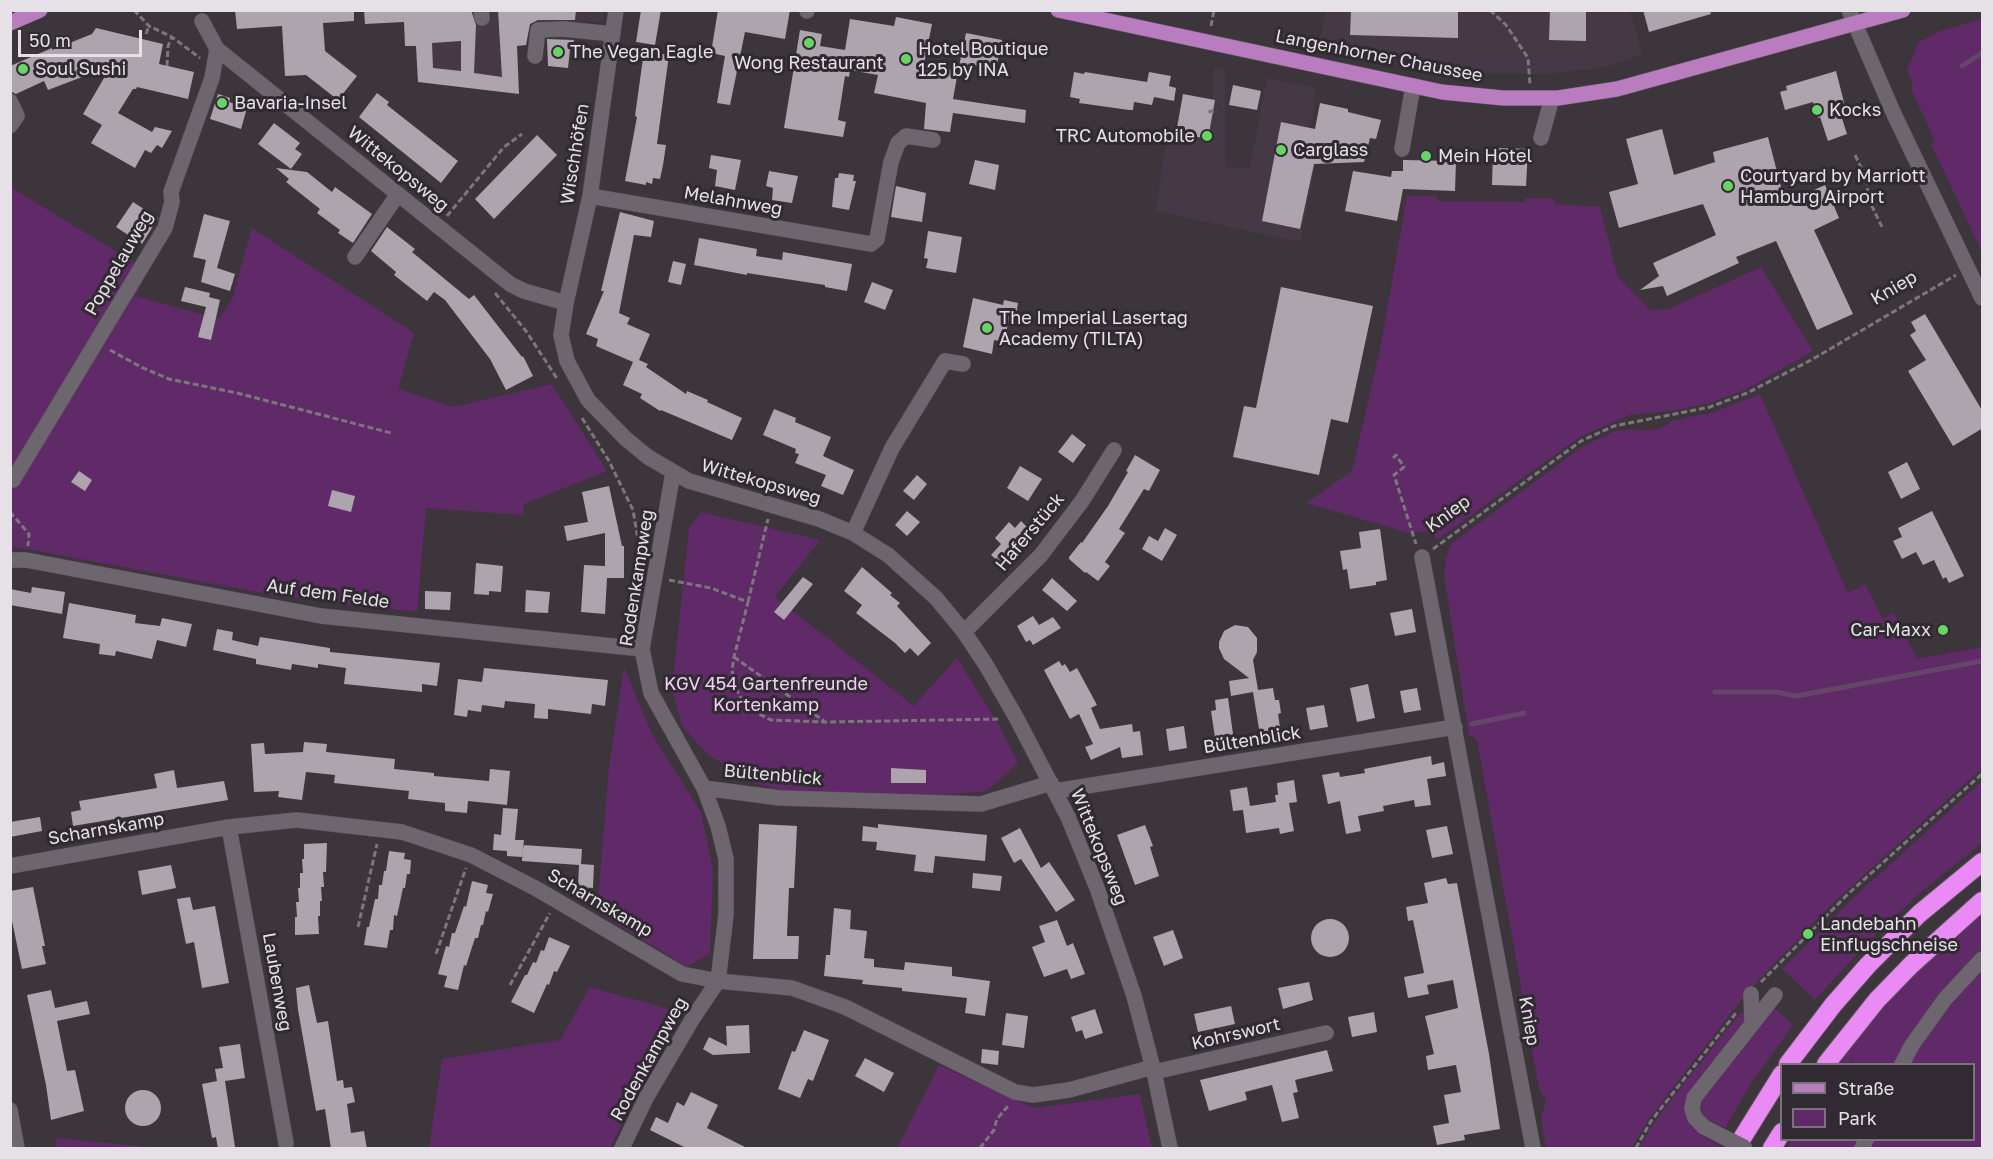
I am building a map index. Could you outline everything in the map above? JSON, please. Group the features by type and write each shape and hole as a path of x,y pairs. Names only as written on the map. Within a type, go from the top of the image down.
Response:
{"highway":[{"path":"1790,1063 1833,1005 1868,965 1919,914 1983,862"},
{"path":"1828,1063 1877,1000 1911,965 1983,901"},
{"path":"1736,1149 1780,1077"},
{"path":"1772,1149 1780,1135"}],"main road":[{"path":"10,23 40,10"},
{"name":"Langenhorner Chaussee","path":"1058,10 1104,15 1413,86 1472,96 1552,98 1627,86 1852,17 1903,10"}],"street":[{"name":"Wischhöfen","path":"566,303 590,196 616,10"},
{"path":"1852,17 1893,112 1983,298"},
{"name":"Wittekopsweg","path":"202,21 217,49 510,284 524,291 566,303 561,335 572,374 588,400 625,438 674,473 706,488 819,519 853,533 888,555 936,598 964,632 1017,719 1053,787 1096,888 1134,996 1154,1069 1170,1149"},
{"path":"535,56 538,30 563,29 613,34"},
{"name":"Poppelauweg","path":"13,480 165,228 172,202 171,192 212,78 217,49"},
{"path":"1402,150 1413,86"},
{"path":"1541,138 1552,98"},
{"path":"10,102 17,116 10,126"},
{"name":"Melahnweg","path":"590,196 871,244 877,239 891,162 898,143 906,136 933,140"},
{"path":"355,257 398,194"},
{"path":"853,533 892,448 945,361 963,364"},
{"name":"Haferstück","path":"964,632 1041,555 1082,501 1114,450"},
{"name":"Rodenkampweg","path":"622,1149 652,1088 693,1018 718,981 726,915 726,859 704,788 651,693 642,650 674,473"},
{"name":"Kniep","path":"1419,551 1455,727 1533,1149"},
{"name":"Auf dem Felde","path":"18,560 321,616 642,650"},
{"name":"Bültenblick","path":"704,788 780,798 981,804 1053,787 1455,727"},
{"name":"Scharnskamp","path":"10,866 229,827 297,820 402,832 471,855 557,900 682,974 718,981 792,988 845,1007 1015,1092 1033,1095 1069,1090 1154,1069"},
{"name":"Laubenweg","path":"229,827 286,1143"},
{"path":"1903,1063 1912,1045 1945,999 1983,959"},
{"path":"1751,994 1752,1023"},
{"path":"1745,1149 1704,1127 1695,1118 1692,1109 1694,1098 1775,995"},
{"name":"Kohrswort","path":"1154,1069 1326,1033"},
{"path":"10,1110 17,1149"}],"path":[{"path":"134,10 149,26 172,37 205,63"},
{"path":"1490,10 1523,45 1528,58 1529,78"},
{"path":"146,34 149,26"},
{"path":"167,66 168,46 172,37"},
{"path":"927,46 935,47"},
{"path":"1209,113 1218,111"},
{"path":"438,227 504,147 522,134"},
{"path":"1855,155 1867,179 1868,198 1882,227"},
{"name":"Kniep","path":"1419,551 1581,441 1614,426 1710,407 1747,393 1813,358 1967,268"},
{"path":"492,290 526,331 562,386"},
{"path":"96,342 141,367 169,379 237,393 391,433"},
{"path":"579,414 609,460 633,510 642,560"},
{"path":"1393,458 1396,455 1404,467 1394,475 1419,551"},
{"path":"771,506 732,670 734,685 741,698 755,712 771,720 826,722 1017,719"},
{"path":"10,512 29,534 18,560"},
{"path":"655,578 711,588 748,602"},
{"path":"734,657 826,722"},
{"path":"1636,1149 1657,1113 1751,994 1848,894 1983,774"},
{"path":"358,927 380,830"},
{"path":"436,954 471,855"},
{"path":"510,985 557,900"},
{"path":"980,1149 994,1130 997,1119 1008,1108 1015,1092"}],"shaded area":[{"path":"1630,10 1642,54 1610,66 1547,74 1487,73 1451,68 1319,41 1326,11"},
{"path":"414,11 604,11 603,20 593,21 537,23 536,17 523,17 525,45 517,46 519,94 418,82"},
{"name":"Carglass","path":"1214,67 1225,69 1225,167 1250,169 1267,78 1316,88 1307,160 1315,166 1300,242 1156,211 1167,133 1200,139 1203,122 1211,123"}],"green space":[{"path":"1982,19 1982,252 1931,144 1935,141 1910,87 1913,85 1907,70 1919,42 1937,32"},
{"path":"12,188 148,271 135,296 219,319 232,299 252,228 414,333 398,389 453,407 552,384 607,471 524,504 523,515 426,508 417,612 273,595 11,546"},
{"path":"1407,196 1437,196 1437,201 1525,202 1525,198 1555,199 1555,204 1600,207 1618,277 1650,310 1669,309 1761,267 1813,351 1745,390 1710,403 1672,411 1629,415 1578,438 1437,540 1431,531 1409,533 1306,503 1352,471 1380,349"},
{"path":"1760,394 1848,593 1865,584 1883,619 1894,613 1917,659 1982,647 1982,768 1829,907 1759,980 1648,1120 1632,1148 1546,1148 1541,1118 1546,1100 1539,1089 1477,740 1469,735 1444,576 1446,558 1451,544 1583,446 1615,431 1662,428 1673,420 1711,413"},
{"name":"KGV 454 Gartenfreunde Kortenkamp","path":"701,512 820,540 775,597 914,706 957,658 999,725 1018,763 987,791 934,796 789,792 757,784 708,755 682,726 672,689 689,528"},
{"path":"624,667 653,736 701,812 713,869 710,953 687,967 597,912 609,766"},
{"path":"1982,781 1982,843 1920,893 1868,942 1815,1000 1782,969 1853,898"},
{"path":"1982,913 1982,949 1962,970 1905,1042 1894,1063 1854,1063 1851,1061 1837,1063 1868,1025 1941,948"},
{"path":"1982,968 1982,1148 1868,1148 1872,1141 1975,1141 1975,1063 1909,1063 1950,1002"},
{"path":"590,987 678,1012 610,1148 429,1148 442,1059 560,1040"},
{"path":"1772,1006 1793,1025 1752,1082 1725,1128 1708,1120 1702,1113 1700,1106 1702,1096"},
{"path":"1742,1011 1746,1017 1744,1023 1689,1119 1700,1135 1724,1148 1639,1148 1653,1124 1677,1092"},
{"path":"939,1065 1034,1108 1140,1094 1152,1148 897,1148"},
{"path":"56,1138 158,1148 57,1148"},
{"path":"1791,1141 1858,1141 1854,1148 1788,1148"}],"building":[{"path":"235,10 354,10 354,21 323,23 325,51 357,76 338,100 306,75 285,76 282,26 237,29"},
{"path":"364,10 471,10 476,25 474,73 502,77 498,10 576,10 575,20 538,20 530,24 526,45 517,46 519,94 418,82 416,46 405,46 404,22 365,24","holes":["461,41 461,71 433,68 432,43"]},
{"path":"641,10 661,10 655,45 636,42"},
{"path":"718,10 790,10 785,39 745,32 730,105 717,103 725,56 711,53"},
{"path":"1351,10 1458,10 1458,38 1350,35"},
{"path":"1550,10 1586,10 1586,41 1549,40"},
{"path":"1643,10 1710,10 1711,14 1649,32"},
{"path":"896,17 932,24 924,64 958,71 953,99 1026,110 1025,123 953,113 950,132 924,129 926,103 874,93 878,75 850,70 849,77 845,76 838,120 846,122 843,137 784,128 800,30 822,34 820,46 845,50 850,19 894,26"},
{"path":"96,28 163,44 159,64 194,72 188,99 137,87 133,89 118,113 152,132 155,127 172,131 162,148 157,145 151,153 145,150 135,168 91,143 102,125 83,114 111,66 48,90 44,81 16,94 10,91 10,66 92,34"},
{"path":"966,33 1002,40 996,70 973,65 971,74 958,71"},
{"name":"The Vegan Eagle","path":"547,39 574,40 570,49 568,68 548,66"},
{"path":"644,51 669,55 657,144 666,145 663,165 660,179 653,178 652,184 646,182 646,185 625,181 637,117 635,116"},
{"path":"1836,71 1846,110 1840,112 1847,134 1828,141 1813,102 1785,110 1780,92 1787,90 1786,86"},
{"path":"1074,72 1147,82 1149,72 1171,76 1169,86 1176,88 1174,101 1154,97 1152,105 1134,102 1133,110 1079,103 1080,99 1070,97"},
{"path":"1233,85 1261,91 1257,110 1229,105"},
{"path":"377,93 389,102 387,105 458,161 441,183 359,117"},
{"path":"218,94 230,98 229,102 247,108 241,129 210,119"},
{"path":"1183,94 1215,100 1208,139 1176,133"},
{"path":"1320,103 1381,120 1376,139 1370,138 1364,162 1314,164 1300,229 1262,221 1281,122 1315,129"},
{"path":"274,123 300,143 295,149 302,154 291,169 258,144"},
{"path":"1662,129 1674,175 1715,162 1713,152 1768,137 1781,187 1785,188 1788,202 1825,185 1839,218 1814,230 1853,314 1817,330 1776,241 1736,257 1739,263 1667,296 1663,286 1640,290 1659,276 1653,263 1716,235 1703,204 1619,228 1609,192 1638,184 1626,139"},
{"path":"537,135 557,155 494,219 475,199"},
{"path":"1493,148 1528,149 1526,186 1492,185"},
{"path":"711,155 741,160 735,190 715,186 717,170 709,168"},
{"path":"975,160 999,165 995,190 969,184"},
{"path":"1403,160 1456,161 1455,191 1403,189 1397,221 1345,211 1353,171 1391,177 1392,171 1403,171"},
{"path":"276,168 307,172 332,192 335,187 372,214 353,243 338,233 340,230 317,213 320,209 286,182 289,179"},
{"path":"769,171 798,176 792,203 772,200 773,188 766,186"},
{"path":"839,173 854,175 853,181 856,181 849,210 832,207 835,178 838,178"},
{"path":"896,186 926,193 922,222 891,217"},
{"path":"133,202 158,218 142,244 116,227"},
{"path":"620,212 654,221 651,237 634,235 619,313 630,318 627,324 650,334 639,360 648,364 646,367 686,394 687,391 742,418 732,440 660,411 640,398 642,394 623,385 633,362 596,346 598,339 586,334 604,291 601,291"},
{"path":"204,214 230,221 217,268 235,274 230,291 201,282 206,260 193,257"},
{"path":"387,227 415,249 412,252 469,299 474,295 523,356 533,376 506,390 490,359 445,300 434,292 427,301 394,275 396,272 371,251"},
{"path":"928,231 962,237 956,273 926,268 928,259 924,258"},
{"path":"699,238 757,249 756,256 782,260 783,252 852,264 847,291 825,287 825,285 747,273 747,275 694,265"},
{"path":"673,261 686,264 681,285 668,282"},
{"path":"872,282 893,290 885,310 864,302"},
{"path":"185,287 210,293 209,297 220,300 211,340 198,337 206,307 181,301"},
{"path":"1281,287 1373,306 1348,423 1331,419 1319,475 1233,457 1244,406 1256,408"},
{"name":"The Imperial Lasertag Academy (TILTA)","path":"973,298 1003,305 1004,300 1018,303 1016,316 1010,315 1004,342 994,340 992,354 963,347"},
{"path":"1925,314 1983,412 1983,428 1953,446 1908,371 1926,360 1910,335 1916,331 1911,322"},
{"path":"774,409 796,418 795,422 831,437 823,456 854,470 843,495 821,486 826,475 795,463 799,454 795,453 796,449 763,435"},
{"path":"1072,434 1086,445 1073,463 1058,452"},
{"path":"1135,455 1160,470 1149,491 1144,489 1119,529 1125,533 1105,562 1110,566 1098,581 1085,573 1069,557 1082,543 1108,506"},
{"path":"1907,462 1920,489 1901,499 1888,472"},
{"path":"1020,466 1042,479 1028,501 1007,488"},
{"path":"79,471 92,480 85,491 71,482"},
{"path":"917,475 927,484 914,500 903,491"},
{"path":"609,486 622,546 624,546 624,578 607,578 605,614 581,612 584,565 605,566 605,533 567,541 564,526 588,522 582,492"},
{"path":"332,490 355,496 351,512 328,506"},
{"path":"907,511 920,522 907,536 895,525"},
{"path":"1932,511 1964,576 1949,583 1946,577 1943,579 1934,560 1923,565 1916,552 1902,559 1893,541 1902,537 1898,528"},
{"path":"1021,521 1030,530 1000,563 991,555 1001,544 995,538 1009,522 1015,528"},
{"path":"1165,528 1177,535 1162,561 1142,549 1149,536 1158,541"},
{"path":"1380,529 1387,580 1376,582 1376,585 1350,589 1347,569 1343,570 1340,551 1361,548 1359,532"},
{"path":"476,563 503,566 501,592 489,591 489,595 474,594"},
{"path":"862,567 892,593 890,595 900,603 897,606 931,643 918,656 910,648 905,653 856,613 862,605 844,591"},
{"path":"803,577 813,584 784,620 774,612"},
{"path":"1052,578 1077,601 1067,611 1042,590"},
{"path":"32,587 65,592 62,614 10,605 10,589 31,593"},
{"path":"526,590 550,592 548,613 525,612"},
{"path":"425,591 451,592 450,610 425,609"},
{"path":"69,603 136,615 135,623 160,626 162,618 192,624 186,647 157,640 152,659 116,651 115,656 99,654 100,644 63,638"},
{"path":"1412,609 1416,632 1395,636 1390,613"},
{"path":"1033,616 1039,625 1053,617 1061,628 1033,645 1030,640 1026,642 1017,626"},
{"path":"1235,625 1248,627 1257,638 1257,652 1253,660 1258,690 1273,688 1275,700 1279,700 1281,713 1278,714 1281,734 1263,737 1260,735 1253,692 1231,696 1229,681 1249,678 1224,659 1219,648 1224,631"},
{"path":"217,629 233,632 232,640 258,646 260,637 330,648 330,652 440,663 437,686 422,684 422,692 344,684 346,668 318,664 318,668 292,664 291,670 256,664 256,659 213,650"},
{"path":"1059,661 1062,666 1065,664 1070,672 1077,668 1097,705 1091,708 1100,729 1132,724 1133,732 1140,731 1143,755 1122,758 1120,747 1091,760 1085,747 1093,744 1079,714 1070,719 1044,670"},
{"path":"484,668 608,680 605,706 592,704 591,714 548,709 548,719 534,718 535,704 505,701 504,708 482,705 481,712 468,710 467,717 454,715 458,679 482,682"},
{"path":"1368,684 1375,718 1357,722 1350,688"},
{"path":"1417,688 1421,710 1404,713 1400,691"},
{"path":"1228,698 1234,741 1216,744 1211,711 1216,710 1215,700"},
{"path":"1324,705 1328,727 1310,730 1306,708"},
{"path":"1184,726 1187,748 1169,751 1166,729"},
{"path":"304,742 327,744 326,752 395,759 394,769 434,773 434,776 489,781 490,769 510,771 507,805 468,801 467,813 445,811 445,803 408,799 409,791 334,783 335,775 306,772 302,800 278,797 279,791 254,792 251,744 264,743 265,754 303,752"},
{"path":"1431,756 1432,765 1444,762 1446,776 1427,779 1431,805 1415,807 1414,800 1383,806 1384,811 1358,816 1361,831 1346,834 1340,801 1328,804 1322,775 1339,772 1340,777 1365,773 1364,769"},
{"path":"891,768 926,770 926,783 891,783"},
{"path":"174,770 177,788 224,781 228,800 73,826 71,812 81,810 79,801 157,788 154,774"},
{"path":"1294,780 1297,802 1289,803 1294,831 1280,834 1279,828 1246,833 1243,810 1233,811 1230,790 1247,787 1250,806 1276,802 1277,783"},
{"path":"503,808 518,809 515,840 524,840 522,857 507,856 507,851 493,850 494,834 501,835"},
{"path":"40,817 42,831 10,837 10,822"},
{"path":"759,824 797,826 794,888 789,888 787,936 799,936 798,959 753,959"},
{"path":"878,824 987,835 985,861 935,856 933,873 914,871 916,855 876,850 877,842 862,841 863,826 878,828"},
{"path":"1145,825 1153,846 1150,847 1159,876 1135,885 1117,835"},
{"path":"1447,826 1453,854 1432,858 1426,830"},
{"path":"1020,828 1041,868 1049,862 1075,900 1056,912 1021,859 1014,863 1001,838"},
{"path":"327,843 326,872 323,872 324,887 321,887 322,901 320,901 320,916 318,916 319,934 295,935 296,902 299,902 300,873 303,873 304,844"},
{"path":"523,845 582,849 581,864 594,865 593,888 578,887 579,865 522,861"},
{"path":"389,851 405,853 404,859 411,860 410,874 407,874 397,916 394,915 393,930 390,930 387,948 364,945 375,899 378,899 379,885 382,885 384,871 386,871"},
{"path":"171,865 176,888 142,895 138,871"},
{"path":"973,873 1002,876 1000,891 972,888"},
{"path":"1446,878 1448,884 1457,883 1489,1054 1500,1129 1464,1135 1465,1140 1437,1145 1433,1126 1449,1123 1444,1095 1461,1092 1456,1065 1428,1070 1426,1056 1434,1054 1425,1016 1458,1008 1453,980 1427,985 1429,994 1408,998 1404,977 1424,973 1413,920 1408,921 1406,907 1428,903 1424,883"},
{"path":"472,881 488,885 486,893 493,894 478,938 475,938 466,966 464,965 458,990 444,987 447,976 438,974 446,946 449,947 452,933 455,933 464,906 466,907"},
{"path":"33,887 45,946 42,946 46,964 22,969 12,921 10,921 10,891"},
{"path":"190,897 193,910 215,906 229,983 202,988 194,942 186,944 177,899"},
{"path":"834,908 851,910 850,929 867,931 864,958 874,959 874,967 904,970 905,962 952,967 952,976 990,981 985,1016 965,1013 967,998 902,991 902,988 862,984 863,980 824,976 826,955 830,955"},
{"path":"1330,919 1343,925 1349,938 1343,951 1330,957 1317,951 1311,938 1317,925"},
{"path":"1057,920 1067,946 1073,943 1085,974 1071,979 1067,969 1044,977 1032,947 1045,942 1039,926"},
{"path":"1173,930 1183,958 1164,966 1153,937"},
{"path":"549,937 570,946 557,972 554,971 549,985 547,984 534,1013 511,1002 533,962 536,963 541,950 544,951"},
{"path":"1309,982 1313,1000 1283,1009 1278,988"},
{"path":"309,985 317,1023 328,1021 337,1081 343,1080 344,1088 352,1087 355,1102 347,1104 351,1133 364,1131 367,1149 331,1149 325,1109 316,1111 296,988"},
{"path":"51,990 55,1008 87,1001 90,1014 57,1021 67,1071 75,1070 84,1111 51,1120 27,995"},
{"path":"1231,1006 1235,1024 1198,1032 1194,1014"},
{"path":"1095,1009 1103,1033 1085,1039 1082,1030 1076,1032 1071,1017"},
{"path":"1374,1012 1377,1032 1352,1037 1348,1017"},
{"path":"1006,1013 1028,1016 1024,1048 1002,1045"},
{"path":"749,1025 750,1053 713,1055 703,1049 709,1037 727,1046 726,1026"},
{"path":"804,1030 829,1040 813,1081 808,1079 800,1098 778,1089 792,1051 795,1052"},
{"path":"240,1044 245,1078 225,1081 235,1147 218,1149 216,1137 212,1138 202,1084 217,1081 215,1069 223,1068 219,1047"},
{"path":"982,1049 999,1051 998,1065 981,1063"},
{"path":"1327,1050 1333,1071 1295,1080 1298,1092 1293,1093 1299,1118 1282,1122 1272,1085 1245,1092 1247,1100 1209,1111 1200,1080"},
{"path":"865,1058 894,1073 884,1092 855,1076"},
{"path":"143,1090 156,1095 161,1108 156,1121 143,1126 130,1121 125,1108 130,1095"},
{"path":"691,1092 718,1105 707,1128 749,1149 688,1149 650,1130 656,1117 668,1123 677,1102 684,1106"}],"waterway":[{"path":"1962,66 1982,53"},
{"path":"1715,692 1776,692 1797,696 1982,661"},
{"path":"1472,724 1524,713"}],"place":[{"name":"Wong Restaurant","path":"809,43"},
{"name":"The Vegan Eagle","path":"558,52"},
{"name":"Hotel Boutique 125 by INA","path":"906,59"},
{"name":"Soul Sushi","path":"23,69"},
{"name":"Bavaria-Insel","path":"222,103"},
{"name":"Kocks","path":"1817,110"},
{"name":"TRC Automobile","path":"1207,136"},
{"name":"Carglass","path":"1281,150"},
{"name":"Mein Hotel","path":"1426,156"},
{"name":"Courtyard by Marriott Hamburg Airport","path":"1728,186"},
{"name":"The Imperial Lasertag Academy (TILTA)","path":"987,328"},
{"name":"Car-Maxx","path":"1943,630"},
{"name":"Landebahn Einflugschneise","path":"1808,934"}]}
